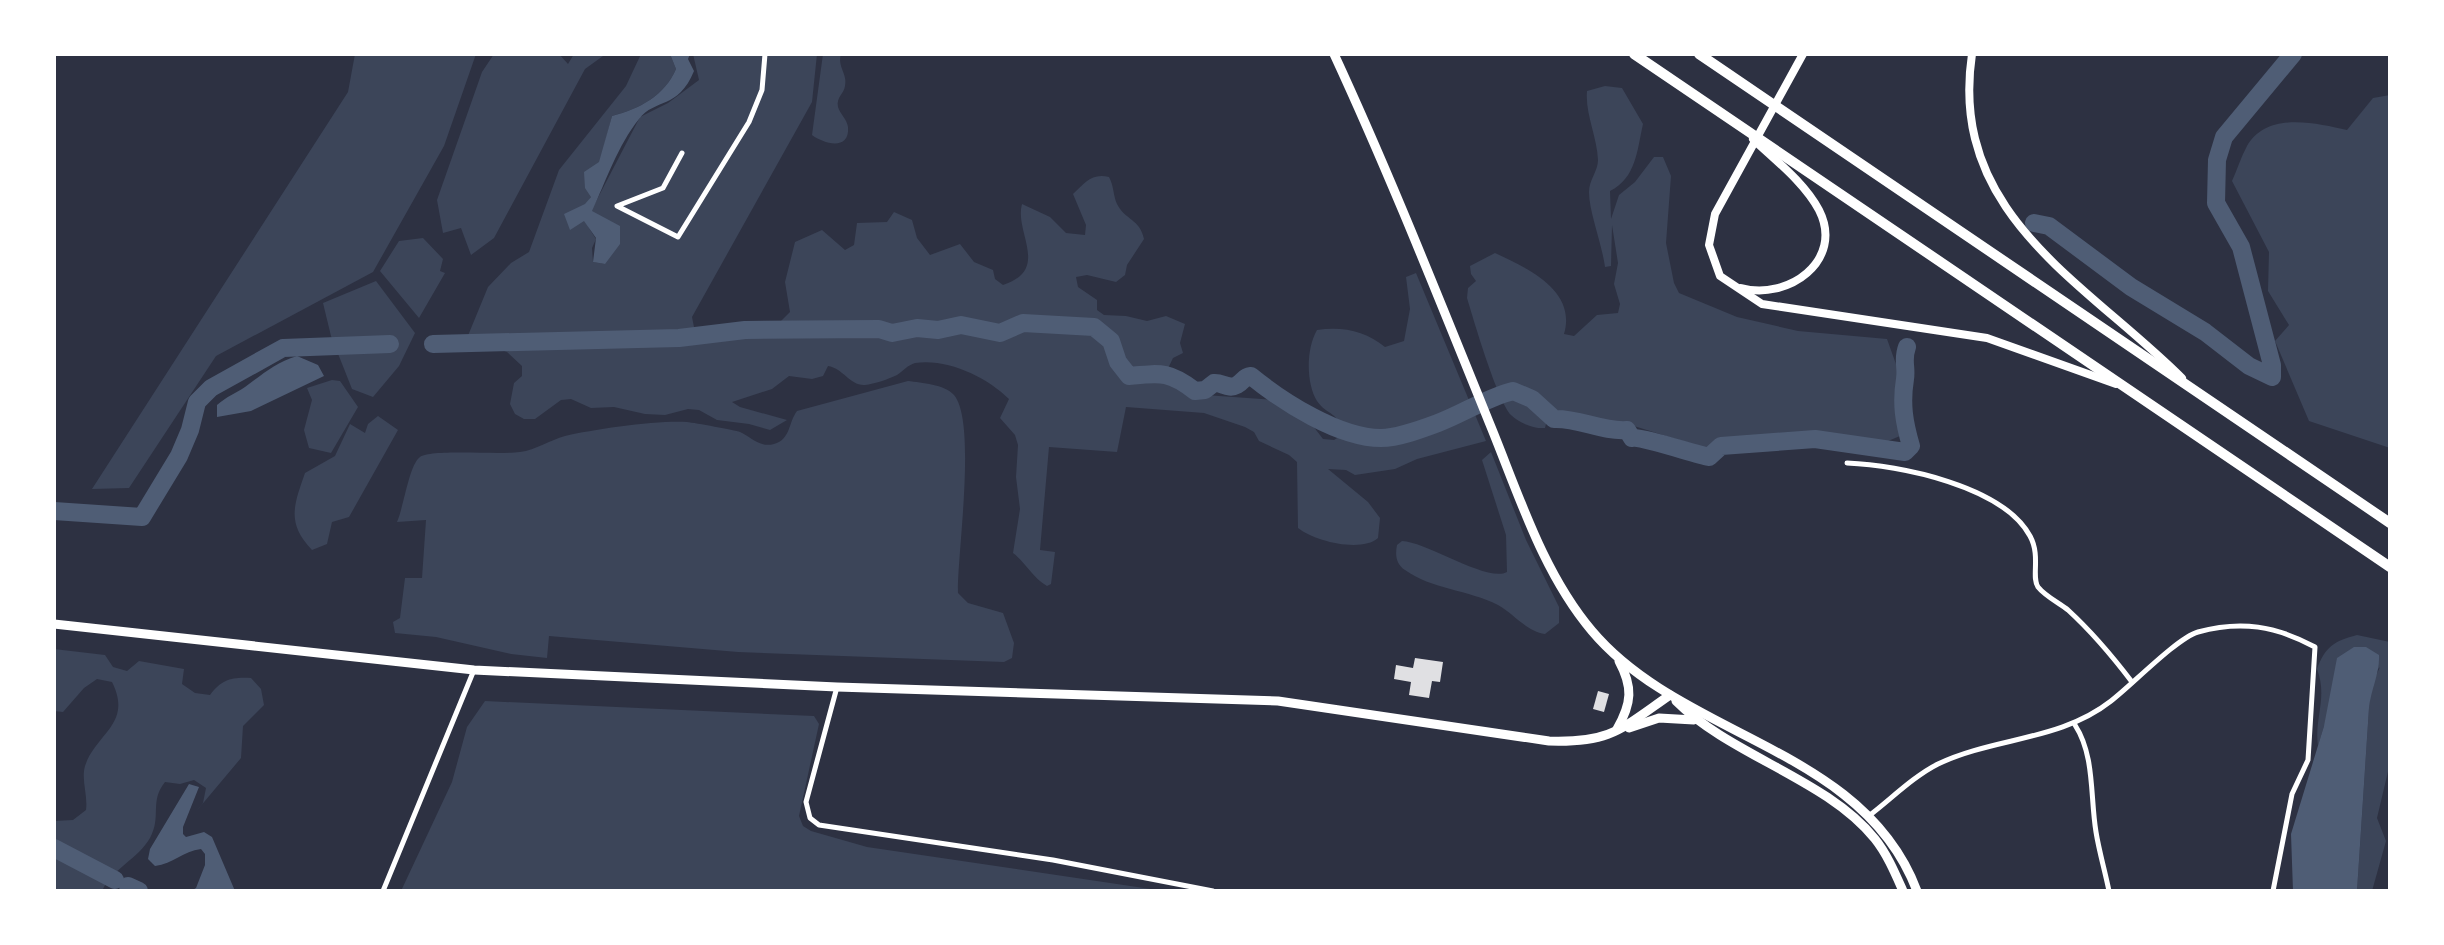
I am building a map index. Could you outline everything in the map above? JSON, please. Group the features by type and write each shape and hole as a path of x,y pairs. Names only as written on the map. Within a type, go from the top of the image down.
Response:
{"highway":[{"path":"1634,54 2390,567"},
{"path":"1699,54 2390,523"}],"main road":[{"path":"1334,54 1380,155 1555,576 1592,631 1618,658 1670,695 1720,720 1835,787 1870,815 1900,855 1917,891"},
{"path":"1972,54 1970,106 1976,140 1986,172 2001,201 2021,231 2049,260 2152,348 2189,385"},
{"path":"1802,56 1715,214 1709,245 1720,275 1762,304 1987,338 2119,385"},
{"path":"1731,285 1761,291 1795,283 1816,264 1825,237 1822,218 1809,196 1746,132"},
{"path":"54,624 474,670 837,687 1213,697 1341,708 1549,741 1577,742 1659,718 1695,720"},
{"path":"1615,733 1627,713 1631,691 1618,658"},
{"path":"1670,695 1695,720 1825,797 1858,823 1874,838 1903,891"},
{"path":"1615,733 1670,695"}],"street":[{"path":"682,153 663,188 617,206 678,237 749,122 762,90 765,54"},
{"path":"1847,463 1893,467 1934,479 1986,496 2016,516 2038,553 2035,576 2038,587 2068,611 2113,657 2132,682"},
{"path":"1870,815 1936,765 2075,725 2110,702 2194,633 2229,626 2260,625 2292,635 2315,647 2308,761 2292,794 2273,891"},
{"path":"383,891 474,670"},
{"path":"837,687 806,802 810,818 819,825 1066,863 1213,891"},
{"path":"2075,725 2081,734 2089,761 2095,831 2109,891"}],"shaded area":[{"path":"355,54 476,54 444,146 373,272 216,356 129,488 92,489 348,92"},
{"path":"494,54 559,54 568,64 574,54 603,56 585,69 494,238 471,255 461,228 443,233 437,200 482,72"},
{"path":"641,54 670,54 676,69 665,86 650,100 612,116 591,197 585,208 587,223 596,239 592,248 593,262 605,264 591,211 640,117 668,103 699,80 693,54 817,54 812,102 692,317 694,327 708,340 769,333 790,312 785,282 795,242 822,230 845,250 854,245 857,223 887,222 894,212 912,220 917,238 930,255 960,244 974,262 993,270 995,279 1003,285 1017,278 1025,270 1028,260 1022,227 1022,204 1050,217 1066,233 1085,235 1086,225 1073,194 1089,180 1103,176 1109,177 1117,204 1136,223 1144,239 1127,265 1125,275 1116,282 1087,275 1076,277 1078,287 1097,300 1097,310 1104,315 1147,321 1166,316 1185,324 1180,343 1183,353 1173,358 1164,377 1191,394 1274,400 1310,422 1323,439 1334,440 1342,435 1341,427 1336,418 1317,401 1309,376 1313,338 1317,330 1336,329 1370,337 1385,347 1404,341 1410,309 1406,277 1416,273 1486,441 1417,459 1395,469 1355,475 1346,470 1328,469 1368,502 1380,518 1378,538 1361,545 1338,544 1298,528 1297,462 1289,455 1259,441 1254,432 1204,413 1126,407 1117,452 1049,447 1040,550 1055,552 1051,584 1047,586 1013,553 1020,509 1016,477 1018,445 1015,435 1000,418 1009,399 990,383 953,366 915,363 894,377 860,385 828,366 823,376 812,379 789,376 772,389 732,402 740,407 787,420 770,430 717,420 699,410 688,409 665,415 645,414 614,407 591,408 571,399 561,400 535,419 524,419 515,414 510,404 514,383 522,376 522,366 507,352 467,338 488,287 511,263 529,252 559,170 626,86"},
{"path":"670,54 690,54 688,59 694,71 681,92 652,108 639,119 619,152 592,211 620,226 620,244 605,264 593,262 596,238 584,221 570,230 564,214 585,204 591,197 585,188 584,172 599,162 612,116 650,100 665,86 676,69"},
{"path":"823,54 841,54 840,63 846,82 838,104 848,127 848,135 841,142 829,143 812,135"},
{"path":"1605,86 1622,88 1643,124 1634,163 1625,179 1610,191 1611,219 1619,195 1635,182 1654,157 1663,157 1671,176 1666,243 1674,283 1679,293 1737,317 1798,331 1887,339 1897,367 1900,436 1881,444 1813,432 1719,442 1705,448 1621,422 1574,416 1550,408 1545,428 1527,425 1511,415 1493,377 1467,298 1468,288 1476,281 1470,266 1495,253 1534,274 1556,293 1563,305 1566,319 1564,334 1574,336 1597,315 1618,313 1620,304 1614,284 1618,263 1612,225 1611,266 1605,267 1589,192 1598,160 1587,91"},
{"path":"2390,95 2390,448 2309,421 2275,341 2289,325 2268,291 2269,252 2232,181 2247,146 2256,135 2267,128 2293,122 2347,130 2373,98"},
{"path":"423,238 443,259 440,271 445,273 419,318 380,271 399,241"},
{"path":"376,281 415,333 399,366 373,397 352,389 331,336 323,303"},
{"path":"297,356 318,365 324,376 251,411 217,417 217,405 220,402 276,365"},
{"path":"332,380 340,381 358,407 331,453 309,448 304,430 312,400 307,388"},
{"path":"908,381 945,388 954,395 961,410 965,459 958,593 968,603 1003,613 1014,643 1012,658 1004,662 738,652 549,636 547,658 511,654 436,637 395,633 393,622 400,618 405,578 422,578 426,520 397,522 413,468 420,457 437,453 520,452 577,433 660,422 691,423 737,431 769,445 784,438 797,411"},
{"path":"378,416 398,430 349,517 332,522 327,544 312,550 298,531 295,522 296,504 305,473 335,456 350,424 365,433 368,424"},
{"path":"1491,452 1526,540 1559,607 1559,623 1545,634 1520,622 1487,600 1415,576 1402,568 1397,559 1397,545 1402,541 1486,572 1507,572 1506,535 1482,460"},
{"path":"2357,635 2390,642 2390,763 2377,818 2386,841 2372,891 2357,891 2371,686 2380,667 2324,726 2318,746 2317,736 2321,689 2317,669 2323,655 2331,646"},
{"path":"2354,647 2366,647 2379,655 2369,708 2357,891 2293,891 2291,834 2324,726 2337,658"},
{"path":"54,649 105,655 113,667 127,671 139,661 184,669 182,684 195,693 210,695 223,682 238,678 251,678 261,689 264,705 243,726 241,758 194,814 203,803 206,788 194,780 180,784 165,782 156,803 155,823 150,838 139,852 112,876 102,891 54,891 54,821 73,820 86,810 85,766 116,718 117,696 112,682 97,679 84,688 63,712 54,711"},
{"path":"485,701 814,716 819,724 799,816 803,826 811,831 867,847 1164,891 401,891 452,782 467,727"},
{"path":"189,784 199,787 183,827 183,834 186,837 204,832 212,837 235,891 191,891 196,888 205,865 205,854 201,849 155,866 148,859 150,849"}],"building":[{"path":"1415,658 1443,662 1440,682 1432,681 1429,698 1409,695 1411,682 1394,679 1396,665 1413,668"},
{"path":"1598,691 1609,694 1604,712 1593,709"}],"waterway":[{"path":"2034,223 2049,226 2131,287 2205,332 2249,366 2272,377 2272,365 2241,247 2216,203 2217,160 2224,137 2293,54"},
{"path":"433,344 679,338 745,330 879,329 892,333 917,328 938,330 961,325 1000,333 1023,323 1094,327 1111,341 1118,362 1129,376 1164,375 1195,391 1205,390 1214,383 1234,386 1251,376 1312,417 1347,432 1365,436 1388,438 1410,433 1513,391 1532,399 1554,419 1627,430 1632,438 1709,457 1721,446 1815,439 1905,452 1911,446 1903,405 1907,347"},
{"path":"54,511 142,517 179,456 190,430 197,402 211,388 283,348 390,344"},
{"path":"54,848 115,880"},
{"path":"128,886 139,891"}]}
